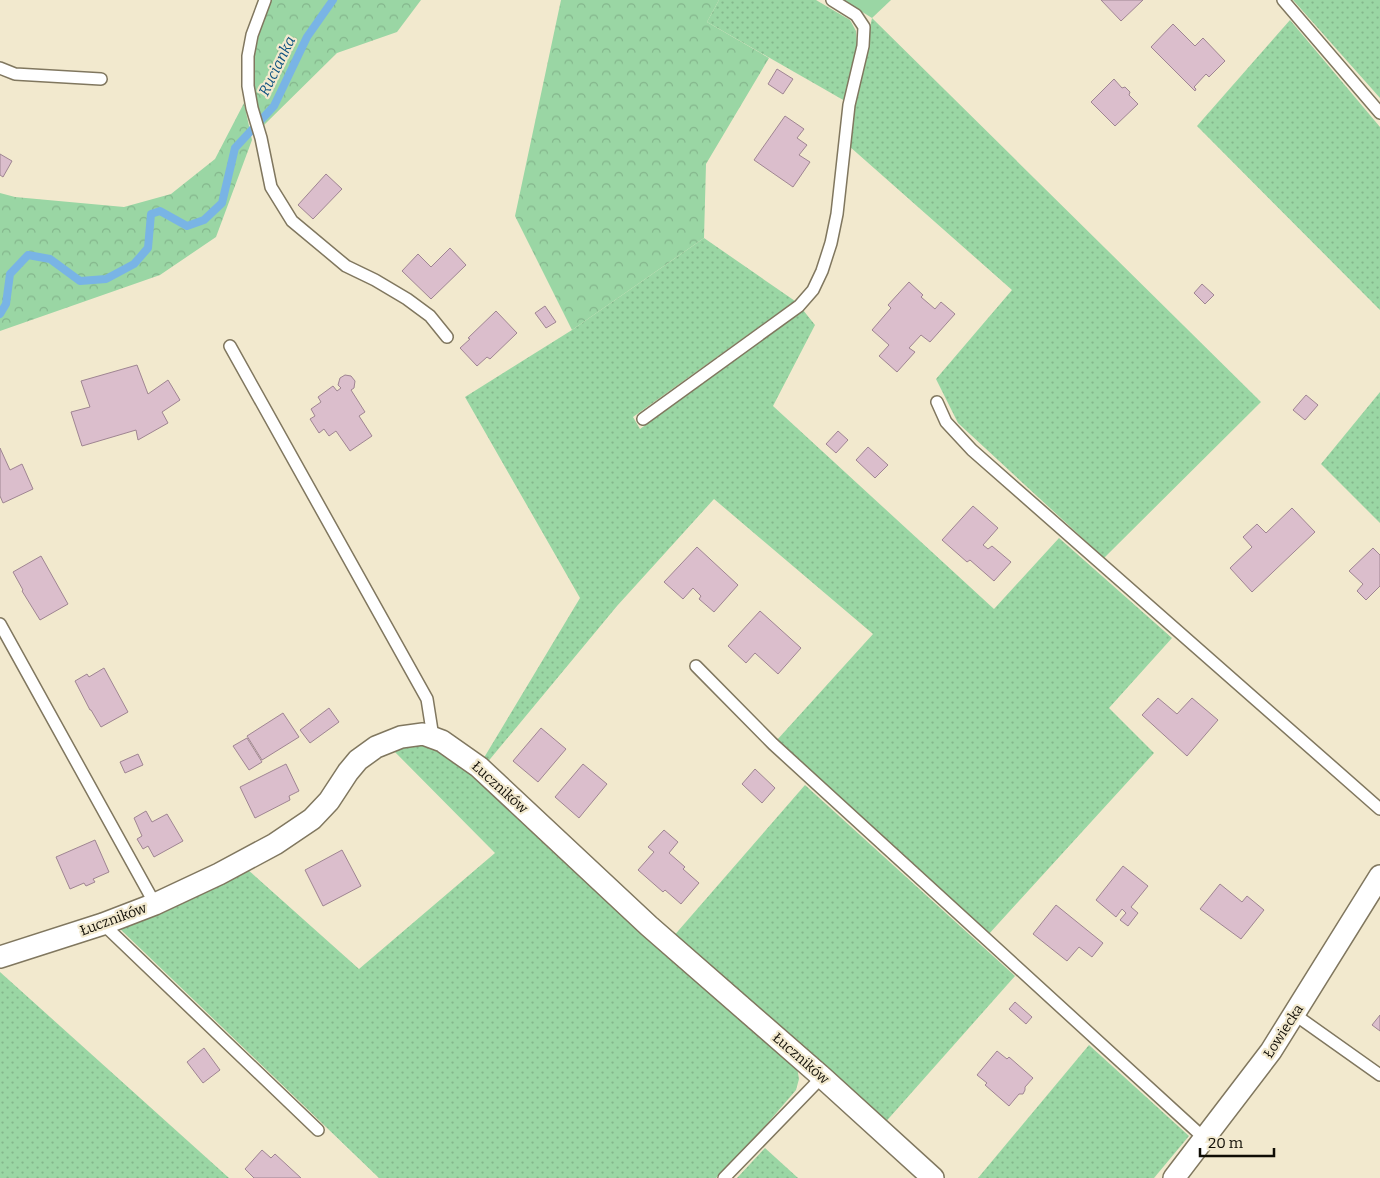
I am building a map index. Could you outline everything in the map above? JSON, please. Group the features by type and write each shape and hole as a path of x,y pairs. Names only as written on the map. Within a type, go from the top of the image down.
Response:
{"street":[{"name":"Łuczników","path":"0,957 103,924 155,904 219,874 275,844 312,819 329,801 353,766 376,747 401,737 423,734 453,747 479,768 650,926 934,1178"},
{"name":"Łowiecka","path":"1174,1178 1271,1052 1380,876"}],"lane":[{"path":"265,0 252,35 248,56 248,86 271,187 292,221 346,266 407,299 430,316 447,337"},
{"path":"643,419 799,306 813,290 822,271 831,243 837,214 847,121 863,46 864,27 856,15 832,0"},
{"path":"1283,0 1380,113"},
{"path":"0,68 15,74 101,79"},
{"path":"230,346 427,699 433,737"},
{"path":"937,402 946,422 972,450 1380,809"},
{"path":"0,624 155,904"},
{"path":"696,666 773,744 1204,1138"},
{"path":"103,924 318,1130"},
{"path":"1294,1014 1380,1075"},
{"path":"724,1178 822,1077"}],"green space":[{"path":"271,0 421,0 397,32 337,53 264,125 257,107 254,59 262,23"},
{"path":"561,0 719,0 707,22 769,58 706,164 704,238 572,330 515,216"},
{"path":"719,0 816,0 850,20 856,31 857,44 845,101 707,22"},
{"path":"843,0 891,0 872,18"},
{"path":"1293,0 1380,0 1380,98"},
{"path":"872,18 1261,402 1104,558 958,423 936,379 1012,290 849,146 854,105"},
{"path":"1290,20 1380,127 1380,310 1197,126"},
{"path":"244,103 252,140 216,237 160,275 0,331 0,193 15,197 124,207 171,194 215,159"},
{"path":"704,238 795,301 633,417 640,429 803,310 815,325 773,406 994,609 1059,538 1172,638 1109,708 1154,753 988,935 777,740 873,634 714,499 617,606 486,764 482,761 580,598 465,397 572,330"},
{"path":"1380,392 1380,523 1321,464"},
{"path":"409,741 451,752 797,1067 799,1079 796,1090 748,1146 716,1178 379,1178 118,927 247,869 359,969 495,853 390,747"},
{"path":"805,785 1015,976 882,1126 672,938"},
{"path":"0,972 229,1178 0,1178"},
{"path":"1089,1045 1189,1136 1154,1178 978,1178"},
{"path":"765,1148 798,1178 737,1178"}],"building":[{"path":"1101,0 1143,0 1121,21"},
{"path":"1173,24 1195,46 1203,38 1225,61 1209,77 1206,74 1194,87 1195,91 1151,47"},
{"path":"777,69 793,79 783,94 768,84"},
{"path":"1114,79 1122,88 1125,87 1130,92 1129,95 1138,104 1115,126 1091,102"},
{"path":"785,116 804,129 797,138 807,145 799,155 810,162 793,187 754,160"},
{"path":"0,154 12,161 3,177 0,175"},
{"path":"326,174 342,189 313,219 298,205"},
{"path":"450,248 466,265 431,299 402,271 418,254 431,267"},
{"path":"909,282 923,295 921,297 935,309 941,302 955,314 930,342 921,335 909,348 915,352 897,372 879,356 889,345 872,330 891,308 888,305"},
{"path":"1202,284 1214,295 1205,304 1194,293"},
{"path":"545,306 556,322 546,328 535,313"},
{"path":"496,311 517,333 490,359 487,357 477,366 460,348"},
{"path":"137,365 148,394 168,380 180,400 162,412 168,423 138,440 136,430 82,446 71,412 90,407 81,381"},
{"path":"345,375 351,376 355,381 354,388 351,390 365,412 359,416 372,436 350,451 336,431 329,436 324,429 319,433 310,419 315,416 311,409 321,402 318,397 333,386 337,391 341,388 338,385 340,378"},
{"path":"1306,395 1318,405 1305,420 1293,410"},
{"path":"838,431 848,440 836,453 826,444"},
{"path":"868,447 888,465 875,478 856,460"},
{"path":"0,448 10,470 22,464 33,489 3,503 0,496"},
{"path":"973,506 998,528 983,545 988,549 992,546 1011,562 994,581 970,560 967,562 942,540"},
{"path":"1292,508 1315,532 1252,592 1230,568 1252,547 1243,537 1257,524 1266,533"},
{"path":"697,547 738,585 714,612 699,599 701,596 693,588 683,599 664,582"},
{"path":"1373,548 1380,555 1380,586 1366,600 1357,591 1363,584 1349,571"},
{"path":"41,556 68,604 40,620 13,572"},
{"path":"760,611 801,648 778,674 755,653 746,663 728,646"},
{"path":"104,668 128,712 101,727 75,681 87,674 89,677"},
{"path":"1158,698 1177,714 1192,698 1218,720 1187,756 1142,715"},
{"path":"329,708 339,722 310,743 300,730"},
{"path":"283,713 299,737 262,760 247,736"},
{"path":"541,728 566,749 538,782 513,761"},
{"path":"247,738 262,762 249,770 233,746"},
{"path":"138,754 143,765 125,773 120,762"},
{"path":"286,764 299,791 289,796 290,800 255,818 240,787"},
{"path":"583,764 607,784 579,818 555,797"},
{"path":"755,769 775,788 762,803 742,784"},
{"path":"146,811 152,822 167,814 183,841 154,857 148,846 143,849 137,839 142,836 134,818"},
{"path":"664,830 678,842 669,853 699,883 681,904 665,890 663,892 638,870 654,852 648,847"},
{"path":"95,840 109,872 93,879 95,882 86,886 84,883 70,889 56,857"},
{"path":"342,850 361,886 323,906 305,870"},
{"path":"1123,866 1148,886 1131,907 1138,913 1128,926 1120,920 1126,913 1122,909 1116,917 1096,900"},
{"path":"1220,884 1242,902 1247,896 1264,910 1241,939 1200,909"},
{"path":"1056,905 1103,943 1092,957 1079,947 1067,961 1033,934"},
{"path":"1015,1002 1032,1017 1026,1024 1009,1009"},
{"path":"1380,1015 1380,1031 1372,1025"},
{"path":"204,1048 220,1070 203,1083 187,1062"},
{"path":"997,1051 1007,1059 1009,1057 1033,1078 1025,1087 1023,1094 1019,1094 1009,1106 985,1085 987,1083 977,1075"},
{"path":"262,1150 271,1158 275,1154 301,1178 254,1178 245,1169"}],"waterway":[{"name":"Rucianka","path":"0,314 6,304 10,274 28,255 50,259 80,281 106,279 134,264 148,248 151,214 160,211 187,226 204,220 222,203 235,148 274,106 307,37 333,0"}]}
